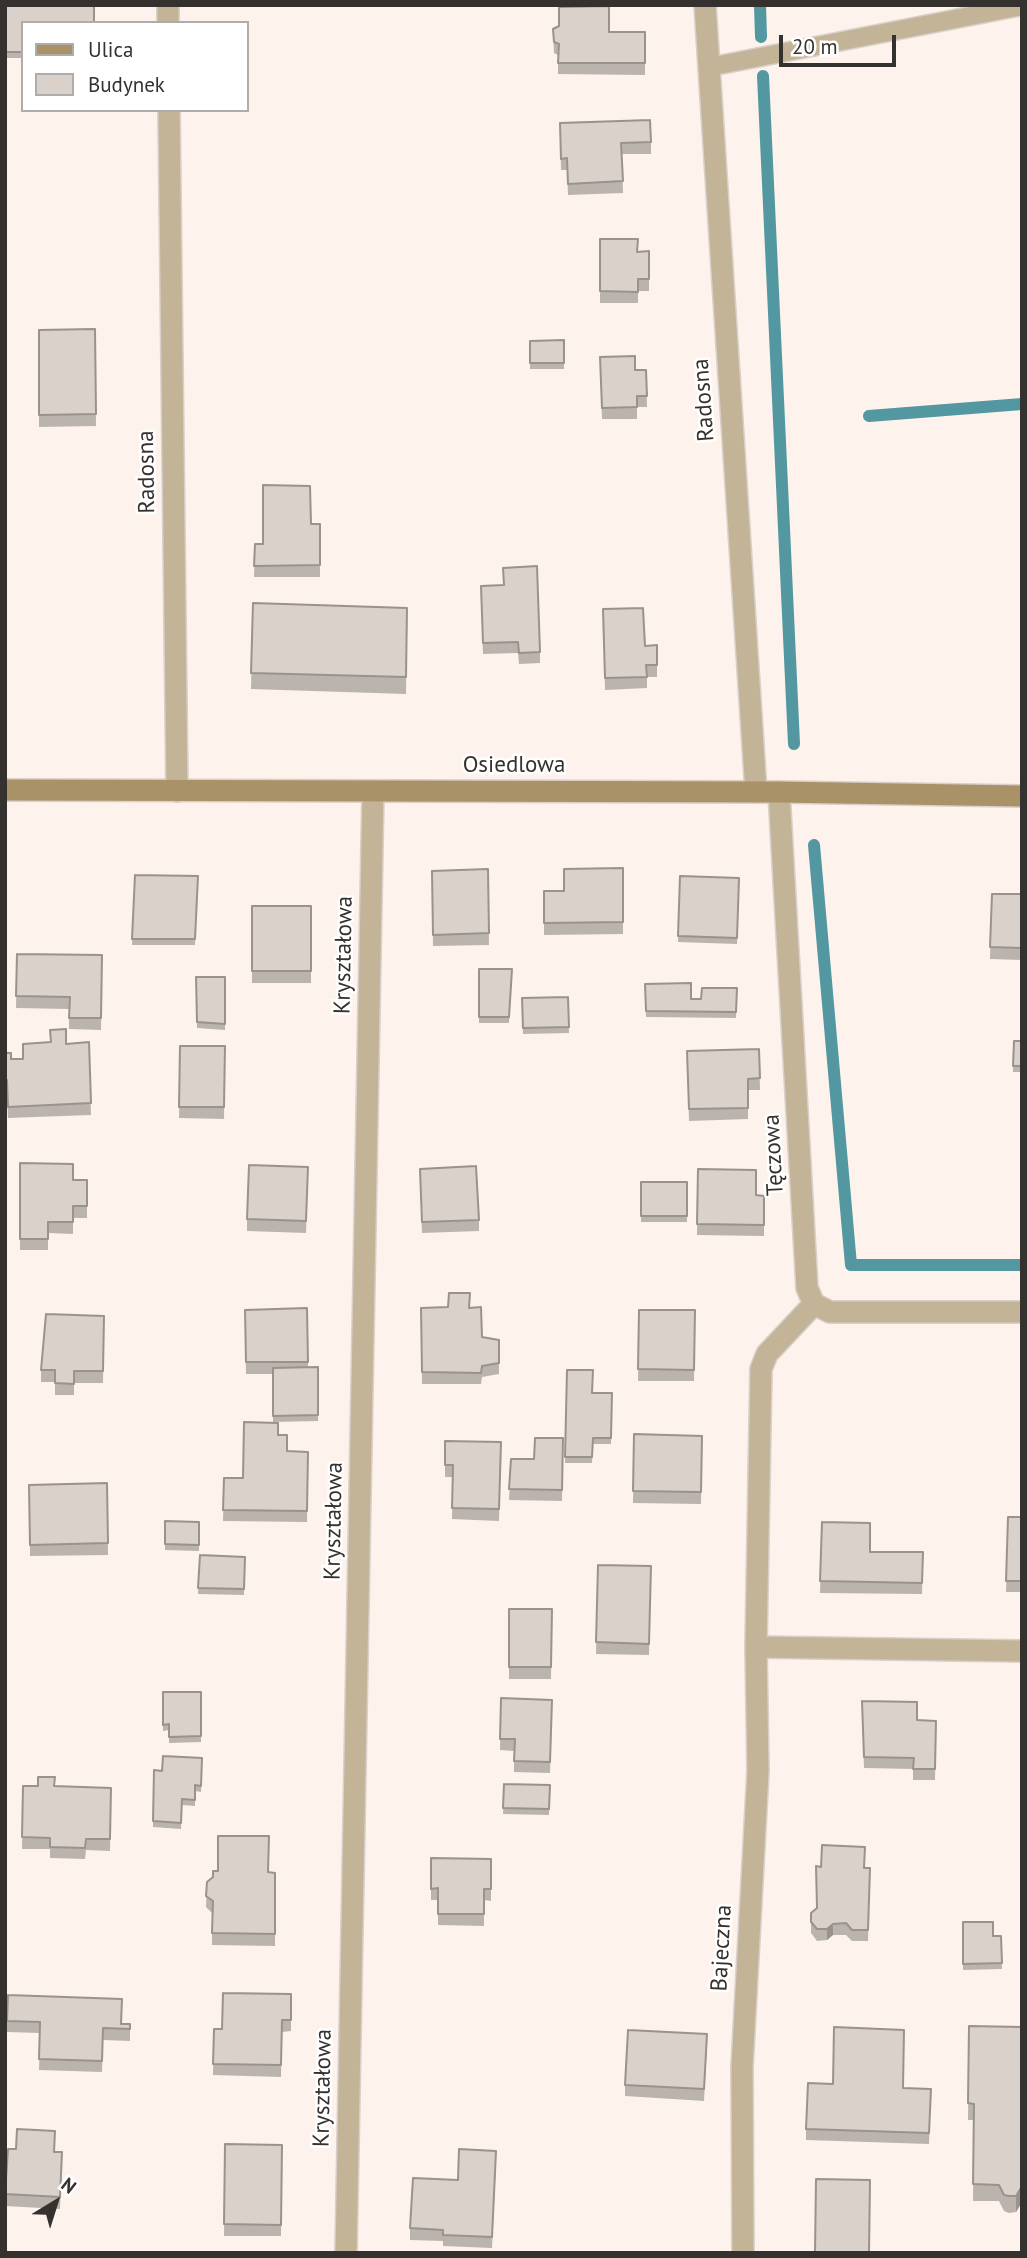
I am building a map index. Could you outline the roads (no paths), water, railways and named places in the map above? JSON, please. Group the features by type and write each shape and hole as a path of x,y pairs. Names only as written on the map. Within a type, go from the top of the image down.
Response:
{"street":[{"name":"Radosna","path":"705,5 756,792"},
{"name":"Radosna","path":"169,112 177,791"},
{"name":"Osiedlowa","path":"5,790 779,792 1022,796"},
{"name":"Kryształowa","path":"346,2253 373,791"},
{"name":"Tęczowa","path":"779,792 807,1288 814,1304"},
{"path":"814,1304 830,1312 1022,1312"},
{"name":"Bajeczna","path":"743,2253 742,2067 758,1771 756,1647 761,1369 767,1354 814,1304"},
{"path":"756,1647 1022,1651"}],"lane":[{"path":"709,67 1022,6"}],"waterway":[{"path":"760,5 761,37"},
{"path":"763,76 794,744"},
{"path":"869,416 1022,404"},
{"path":"814,845 851,1265 1022,1265"}]}
